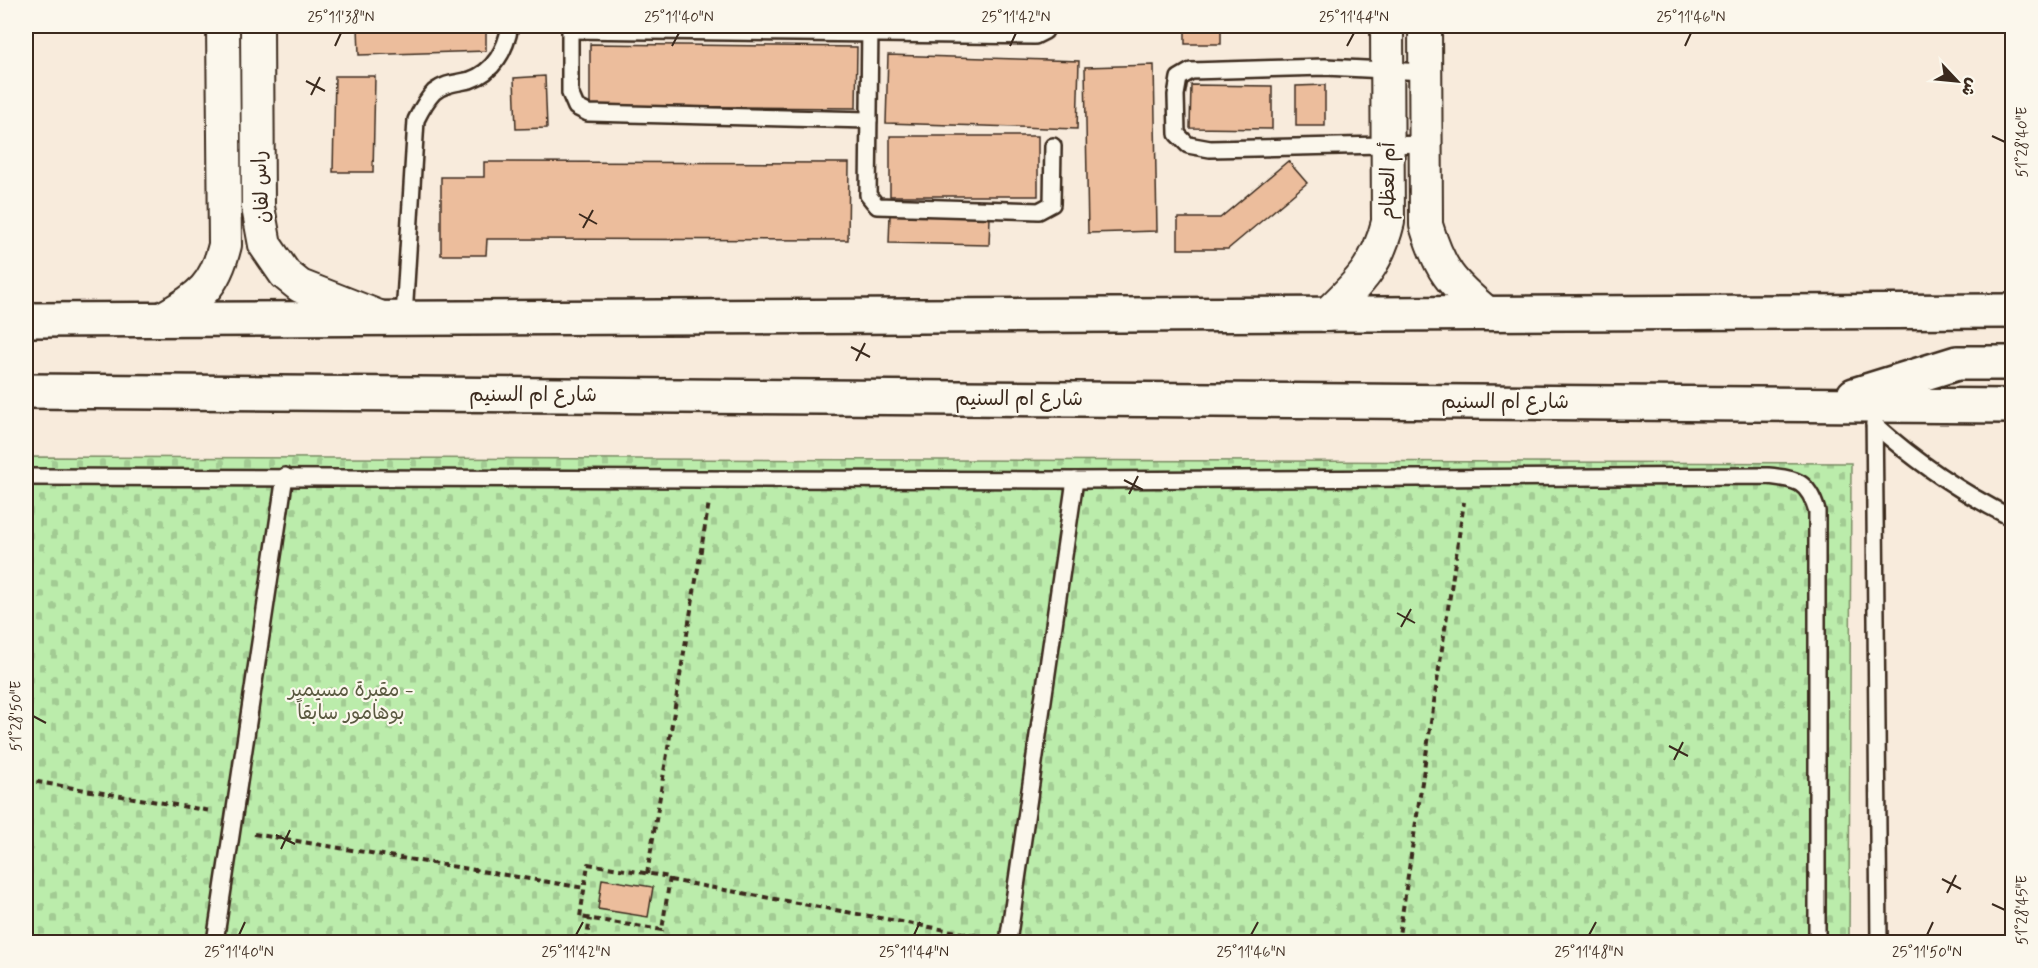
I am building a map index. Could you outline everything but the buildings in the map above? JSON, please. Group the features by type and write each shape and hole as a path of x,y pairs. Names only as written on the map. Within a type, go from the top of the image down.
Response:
{"main road":[{"path":"26,320 2013,311"},
{"path":"1823,404 1958,363 2013,363"},
{"name":"شارع ام السنيم","path":"26,391 1823,404 1874,414 2013,406"}],"street":[{"name":"راس لفان","path":"160,320 201,295 220,265 225,245 224,26"},
{"name":"راس لفان","path":"256,26 258,207 265,245 285,274 300,285 392,317"},
{"name":"أم العظام","path":"1326,315 1356,285 1382,249 1388,222 1387,26"},
{"name":"أم العظام","path":"1425,26 1426,225 1434,252 1455,286 1487,313"}],"lane":[{"path":"392,317 416,120 434,92 449,83 471,79 487,70 500,57 508,40 510,26"},
{"path":"869,120 588,113 576,107 570,93 570,28 870,29 1035,36 1045,31 1047,26"},
{"path":"870,29 868,195 878,206 1039,211 1047,208 1053,195 1053,146"},
{"path":"1425,72 1325,67 1191,70 1179,78 1176,95 1177,134 1188,145 1210,149 1426,144"},
{"path":"1874,414 1910,456 1982,503 2013,518"},
{"path":"1874,414 1879,942"},
{"path":"215,942 285,476"},
{"path":"26,477 1075,480 1768,476 1792,478 1811,491 1817,511 1817,942"},
{"path":"1008,942 1075,480"}],"path":[{"path":"1398,942 1468,478"},
{"path":"647,874 713,479"},
{"path":"26,780 585,888"},
{"path":"670,880 662,930 580,917 588,864 670,877 670,880 1008,942"},
{"path":"586,942 590,919"}],"green space":[{"name":"مقبرة مسيمير - بوهامور سابقاً","path":"26,457 1851,463 1849,942 26,942"}]}
